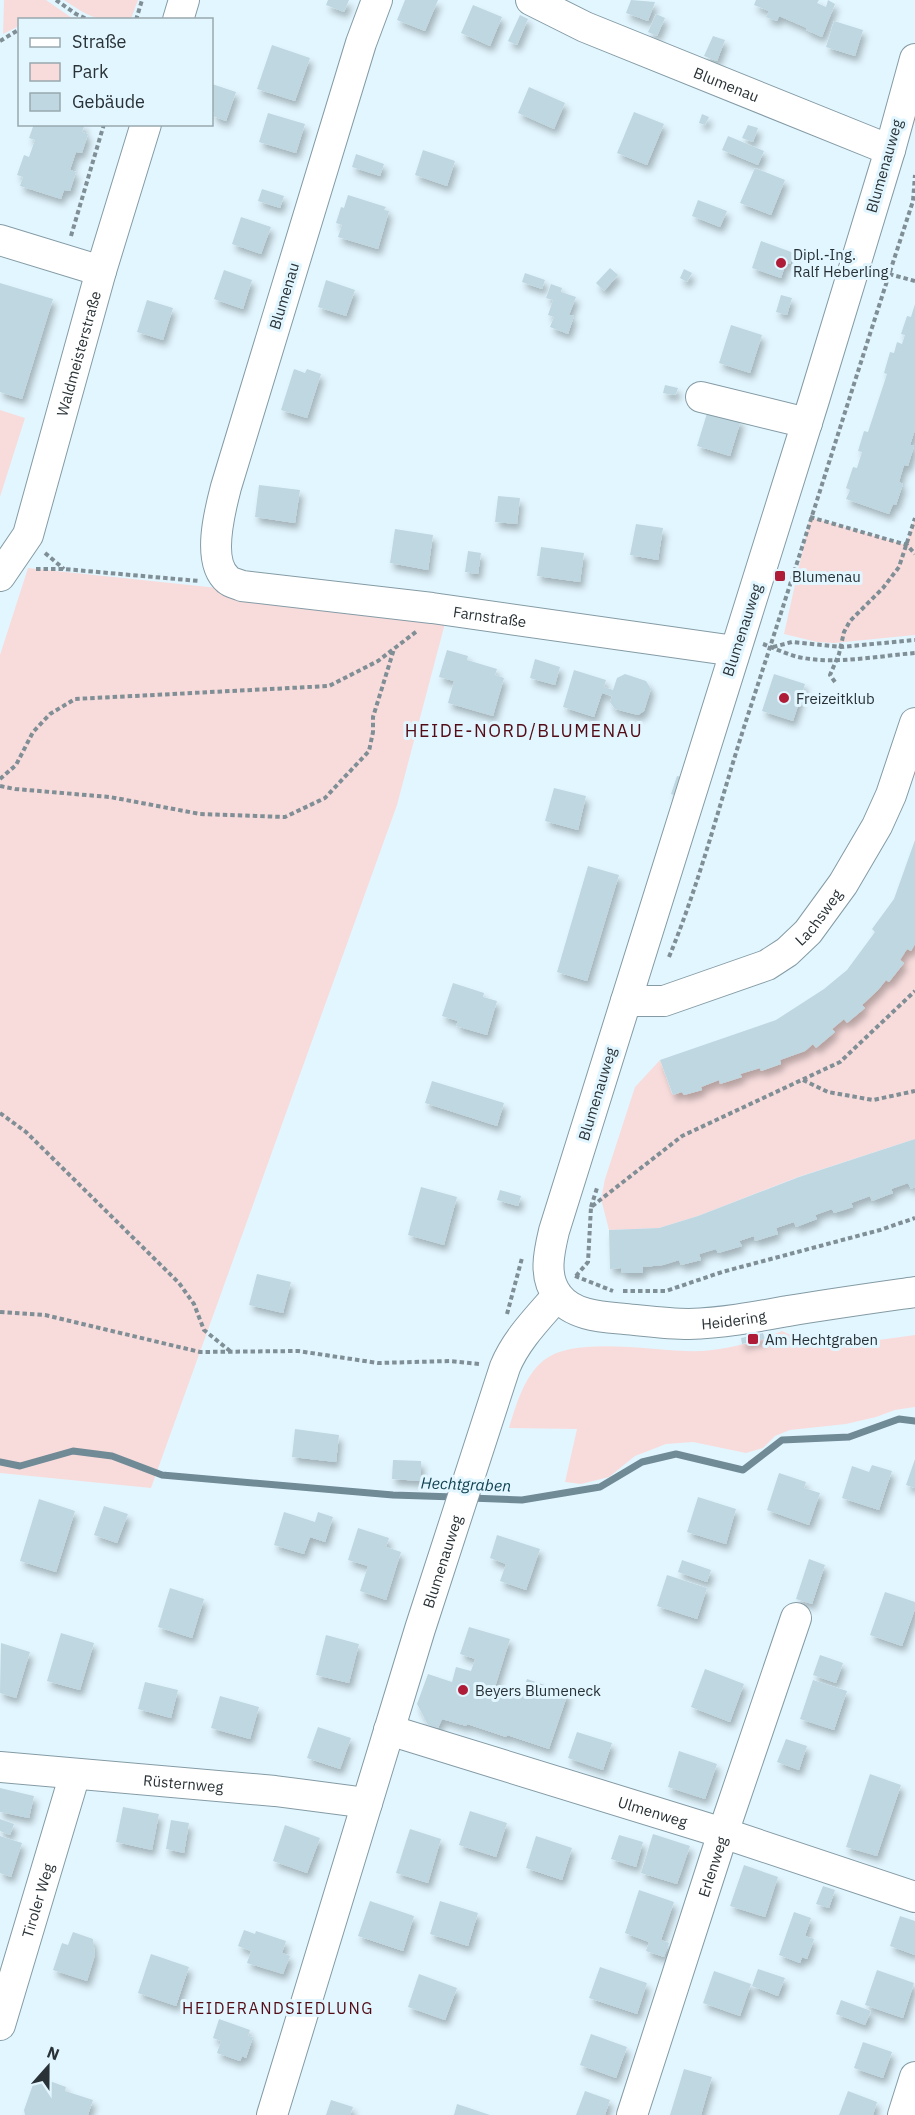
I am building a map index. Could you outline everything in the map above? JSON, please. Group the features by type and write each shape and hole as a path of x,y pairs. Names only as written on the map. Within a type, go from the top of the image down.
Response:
{"street":[{"path":"179,18 184,0"},
{"name":"Blumenau","path":"242,586 228,580 219,568 216,533 219,512 358,54 377,0"},
{"name":"Blumenau","path":"531,0 585,27 890,150"},
{"name":"Blumenauweg","path":"272,2115 389,1730 505,1367 522,1337 557,1296 548,1270 549,1249 890,150 907,112 915,59"},
{"name":"Waldmeisterstraße","path":"3,572 28,535 101,271 145,126"},
{"path":"0,240 101,271"},
{"path":"701,397 807,423"},
{"name":"Farnstraße","path":"242,586 738,643"},
{"name":"Lachsweg","path":"626,1000 664,1001 767,965 788,952 808,932 843,884 877,826 891,795 915,723"},
{"name":"Heidering","path":"557,1296 571,1308 599,1316 687,1324 745,1320 915,1292"},
{"name":"Erlenweg","path":"632,2115 723,1833 796,1618"},
{"name":"Ulmenweg","path":"389,1730 723,1833 915,1897"},
{"name":"Rüsternweg","path":"0,1767 275,1791 367,1803"},
{"name":"Tiroler Weg","path":"0,2025 75,1774"},
{"path":"903,2115 915,2077"}],"path":[{"path":"56,0 84,18"},
{"path":"137,18 142,0"},
{"path":"0,41 18,30"},
{"path":"63,260 103,126"},
{"path":"683,922 772,647 810,517 914,200 915,175"},
{"path":"889,274 915,281"},
{"path":"780,509 907,545 915,554"},
{"path":"835,682 830,675 844,632 850,621 883,588 899,567 915,518"},
{"path":"3,572 64,569 201,581"},
{"path":"0,779 16,765 33,732 51,714 75,699 329,686 378,661 394,649 420,629 432,608"},
{"path":"772,647 792,642 841,647 915,640"},
{"path":"738,643 772,647 796,656 836,660 915,653"},
{"path":"0,786 110,796 200,814 285,818 325,798 369,751 375,706 394,649"},
{"path":"915,991 840,1062 682,1136 591,1207 588,1262 576,1276 614,1291 666,1291 722,1272 880,1230 915,1218"},
{"path":"803,1080 828,1092 873,1100 915,1090"},
{"path":"0,1113 26,1132 179,1283 194,1305 204,1330 230,1352"},
{"path":"0,1312 45,1315 200,1352 298,1352 378,1363 450,1361 505,1367"}],"green space":[{"path":"4,0 46,0 72,18 18,18 18,26 3,34"},
{"path":"64,0 138,0 131,18 98,18 82,12"},
{"path":"0,410 25,418 0,497"},
{"path":"810,517 906,545 915,518 915,635 834,643 817,642 784,634"},
{"path":"28,568 448,612 397,805 151,1488 0,1473 0,655"},
{"path":"915,944 915,1139 798,1177 698,1216 659,1228 609,1230 601,1199 605,1179 635,1087 660,1060 672,1094 682,1092 684,1095 702,1090 701,1087 719,1080 720,1084 742,1077 740,1074 760,1068 761,1071 781,1064 780,1060 805,1051 813,1044 817,1047 835,1032 832,1029 844,1019 848,1022 865,1008 862,1005 886,980 889,981 904,963 900,960 907,949 911,950"},
{"path":"782,1331 820,1348 915,1335 915,1407 895,1410 846,1424 790,1430 775,1436 763,1448 746,1453 693,1442 666,1444 635,1456 609,1477 581,1484 565,1482 577,1429 509,1428 522,1391 531,1374 544,1360 559,1352 598,1346 702,1351 743,1344"}],"building":[{"path":"328,0 349,0 344,12 326,5"},
{"path":"405,0 438,0 425,31 397,20"},
{"path":"631,0 655,2 648,21 626,13"},
{"path":"756,0 819,0 817,3 826,7 828,0 835,4 822,37 779,16 777,21 766,17 769,11 754,5"},
{"path":"473,5 502,17 490,46 461,33"},
{"path":"656,14 665,18 657,36 648,32"},
{"path":"520,15 528,19 517,45 508,41"},
{"path":"834,21 863,30 855,56 826,47"},
{"path":"713,36 725,40 717,61 704,56"},
{"path":"272,45 310,58 295,101 257,89"},
{"path":"213,84 236,92 226,121 213,116"},
{"path":"529,87 565,103 554,129 518,113"},
{"path":"634,112 664,124 647,165 617,153"},
{"path":"268,113 305,124 296,153 259,142"},
{"path":"702,114 709,117 705,125 699,123"},
{"path":"748,125 758,128 753,142 742,138"},
{"path":"33,126 84,126 82,132 88,134 82,153 76,152 70,170 76,172 70,191 64,190 61,199 20,186 23,177 17,175 24,155 29,157 35,140 29,138"},
{"path":"728,136 764,151 758,165 722,150"},
{"path":"423,150 455,161 447,186 415,175"},
{"path":"356,154 384,164 380,176 352,167"},
{"path":"755,168 785,180 771,215 740,203"},
{"path":"262,189 284,196 280,208 258,201"},
{"path":"348,195 386,207 384,210 389,211 378,249 338,237 342,225 336,223"},
{"path":"698,200 727,211 720,227 692,216"},
{"path":"241,217 271,227 261,254 232,244"},
{"path":"761,241 794,253 790,264 786,263 781,278 752,268"},
{"path":"610,268 618,275 604,291 596,283"},
{"path":"684,269 692,273 687,282 680,278"},
{"path":"224,270 252,280 243,309 214,299"},
{"path":"525,273 545,280 542,289 522,282"},
{"path":"326,280 355,290 346,316 318,307"},
{"path":"0,283 53,299 22,399 0,392"},
{"path":"551,284 562,288 561,292 576,297 569,315 574,316 568,334 550,327 554,317 548,315 553,300 546,298"},
{"path":"781,295 792,298 787,315 776,312"},
{"path":"147,300 173,308 163,340 137,332"},
{"path":"915,304 915,430 910,445 914,446 908,466 904,465 899,482 903,484 896,505 893,504 889,514 846,499 850,490 846,488 853,467 857,468 862,452 858,451 864,431 868,432 887,374 884,373 890,352 894,353 897,342 902,344 905,335 901,334 907,316 911,317"},
{"path":"731,325 762,335 750,373 719,363"},
{"path":"294,369 305,373 307,369 321,374 307,418 281,410"},
{"path":"665,385 678,388 676,394 663,393"},
{"path":"708,410 741,420 730,456 697,446"},
{"path":"259,485 300,490 295,523 255,517"},
{"path":"498,496 520,498 517,524 495,522"},
{"path":"636,524 663,528 658,560 630,555"},
{"path":"395,529 433,535 428,570 390,563"},
{"path":"541,547 584,553 580,582 537,576"},
{"path":"468,551 481,553 478,574 465,572"},
{"path":"447,650 468,656 467,660 497,669 495,675 504,678 493,716 448,703 454,681 439,677"},
{"path":"535,659 560,667 555,685 530,678"},
{"path":"574,670 606,680 604,687 613,690 617,678 625,674 646,681 651,689 644,711 638,715 615,709 610,702 612,696 602,693 594,717 563,707"},
{"name":"Freizeitklub","path":"774,674 805,684 793,721 762,711"},
{"path":"677,776 682,777 676,796 671,794"},
{"path":"554,788 586,796 578,830 545,821"},
{"path":"915,840 915,944 911,951 907,949 900,960 904,963 889,982 886,980 862,1005 865,1008 847,1023 844,1019 832,1029 835,1032 816,1048 813,1044 805,1051 780,1060 781,1064 761,1071 760,1068 740,1074 742,1077 720,1084 719,1080 701,1087 702,1090 684,1095 682,1092 673,1095 660,1060 776,1020 824,989 847,970 875,932 872,929 894,899"},
{"path":"588,866 619,875 587,981 557,972"},
{"path":"453,983 484,993 483,997 497,1001 487,1035 456,1026 458,1021 442,1016"},
{"path":"432,1081 504,1103 497,1126 425,1103"},
{"path":"915,1139 915,1187 911,1189 908,1183 891,1189 893,1193 872,1201 870,1196 851,1203 853,1207 834,1213 832,1209 815,1215 817,1219 796,1227 794,1222 776,1228 778,1234 755,1241 754,1236 739,1241 742,1246 718,1253 716,1249 699,1254 701,1260 681,1265 679,1260 663,1265 643,1267 643,1273 622,1273 621,1268 610,1269 609,1230 659,1228 698,1216 799,1177"},
{"path":"421,1187 457,1197 444,1245 408,1235"},
{"path":"500,1190 521,1196 518,1206 497,1200"},
{"path":"257,1274 291,1282 283,1313 249,1305"},
{"path":"763,1333 765,1339 742,1344 741,1338"},
{"path":"295,1429 339,1435 336,1462 292,1457"},
{"path":"915,1459 915,1488 906,1485"},
{"path":"393,1460 421,1461 421,1481 392,1479"},
{"path":"872,1465 892,1471 879,1510 842,1498 852,1466 869,1472"},
{"path":"779,1473 806,1482 804,1488 820,1493 809,1525 767,1510"},
{"path":"698,1497 736,1509 726,1544 687,1532"},
{"path":"39,1499 75,1511 56,1572 20,1561"},
{"path":"104,1506 128,1514 117,1543 94,1535"},
{"path":"284,1512 315,1522 318,1512 333,1517 325,1542 310,1537 304,1554 274,1545"},
{"path":"358,1528 389,1538 386,1547 401,1552 386,1600 360,1591 368,1566 348,1560"},
{"path":"497,1535 540,1549 526,1590 500,1581 506,1564 490,1558"},
{"path":"809,1559 825,1565 812,1604 796,1599"},
{"path":"682,1560 711,1570 707,1582 678,1572"},
{"path":"667,1575 707,1588 697,1619 657,1606"},
{"path":"170,1588 204,1599 192,1638 158,1627"},
{"path":"885,1592 915,1602 915,1609 902,1646 870,1635"},
{"name":"Beyers Blumeneck","path":"469,1627 510,1639 495,1687 521,1696 527,1679 568,1693 549,1749 507,1735 506,1737 467,1724 466,1726 442,1719 438,1728 428,1725 417,1704 428,1674 452,1682 456,1667 471,1671 475,1659 460,1654"},
{"path":"61,1633 94,1643 80,1690 47,1681"},
{"path":"326,1635 359,1644 349,1683 316,1675"},
{"path":"1,1643 30,1652 16,1698 0,1693"},
{"path":"820,1655 843,1663 836,1683 813,1675"},
{"path":"705,1669 744,1684 730,1722 691,1707"},
{"path":"813,1680 847,1691 834,1730 800,1719"},
{"path":"145,1682 178,1690 171,1718 138,1709"},
{"path":"220,1696 259,1707 250,1739 211,1728"},
{"path":"318,1727 351,1738 340,1769 307,1758"},
{"path":"577,1732 612,1743 603,1770 568,1758"},
{"path":"786,1739 807,1746 799,1770 777,1762"},
{"path":"679,1751 717,1764 705,1799 668,1787"},
{"path":"870,1774 901,1785 877,1856 846,1847"},
{"path":"0,1788 34,1796 29,1818 0,1812"},
{"path":"123,1807 159,1814 152,1850 116,1842"},
{"path":"470,1811 507,1823 496,1857 459,1845"},
{"path":"0,1819 14,1824 10,1835 0,1831"},
{"path":"171,1820 189,1823 184,1853 166,1849"},
{"path":"285,1825 320,1838 307,1873 273,1861"},
{"path":"410,1829 441,1839 428,1883 396,1873"},
{"path":"653,1834 690,1846 677,1884 641,1873"},
{"path":"619,1835 643,1842 636,1867 611,1859"},
{"path":"0,1836 22,1843 11,1877 0,1873"},
{"path":"536,1836 572,1848 562,1880 526,1868"},
{"path":"744,1865 778,1877 765,1917 730,1906"},
{"path":"823,1886 835,1890 829,1908 816,1904"},
{"path":"639,1890 674,1902 661,1940 669,1943 664,1957 646,1951 649,1942 625,1933"},
{"path":"370,1901 414,1916 403,1951 358,1936"},
{"path":"440,1901 478,1913 468,1946 430,1934"},
{"path":"794,1912 811,1918 805,1936 814,1939 807,1959 802,1957 800,1963 779,1955"},
{"path":"900,1916 915,1921 915,1955 890,1946"},
{"path":"244,1930 255,1934 256,1931 286,1941 282,1953 290,1956 283,1974 247,1963 251,1951 238,1946"},
{"path":"73,1932 93,1939 95,1955 87,1981 53,1970 62,1943 68,1945"},
{"path":"151,1954 189,1967 176,2006 138,1993"},
{"path":"600,1967 647,1983 637,2014 589,1998"},
{"path":"758,1969 785,1978 778,1996 752,1986"},
{"path":"877,1970 914,1983 903,2018 865,2005"},
{"path":"714,1971 751,1984 740,2016 703,2003"},
{"path":"419,1974 457,1988 445,2020 408,2007"},
{"path":"841,2000 871,2011 865,2025 836,2014"},
{"path":"219,2019 250,2030 248,2036 253,2037 246,2058 242,2056 240,2061 217,2053 221,2041 213,2038"},
{"path":"591,2034 627,2047 616,2078 580,2065"},
{"path":"863,2042 892,2052 883,2078 854,2068"},
{"path":"684,2069 712,2077 701,2115 670,2115"},
{"path":"36,2076 66,2087 65,2091 93,2100 88,2115 25,2115 24,2110"},
{"path":"585,2091 610,2100 605,2115 576,2115"},
{"path":"848,2091 877,2102 873,2115 839,2115"},
{"path":"331,2100 353,2107 350,2115 326,2115"},
{"path":"457,2104 490,2115 454,2115"}],"waterway":[{"name":"Hechtgraben","path":"470,1498 522,1500 600,1487 642,1462 676,1454 743,1470 782,1440 849,1437 899,1419 915,1421"},
{"name":"Hechtgraben","path":"0,1462 20,1466 73,1451 112,1456 162,1475 393,1495 455,1497"}],"place":[{"name":"Dipl.-Ing. Ralf Heberling","path":"781,263"},
{"name":"Blumenau","path":"780,576"},
{"name":"Freizeitklub","path":"784,698"},
{"name":"Am Hechtgraben","path":"753,1339"},
{"name":"Beyers Blumeneck","path":"463,1690"}],"district":[{"name":"HEIDE-NORD/BLUMENAU","path":"524,730"},
{"name":"HEIDERANDSIEDLUNG","path":"278,2008"}]}
